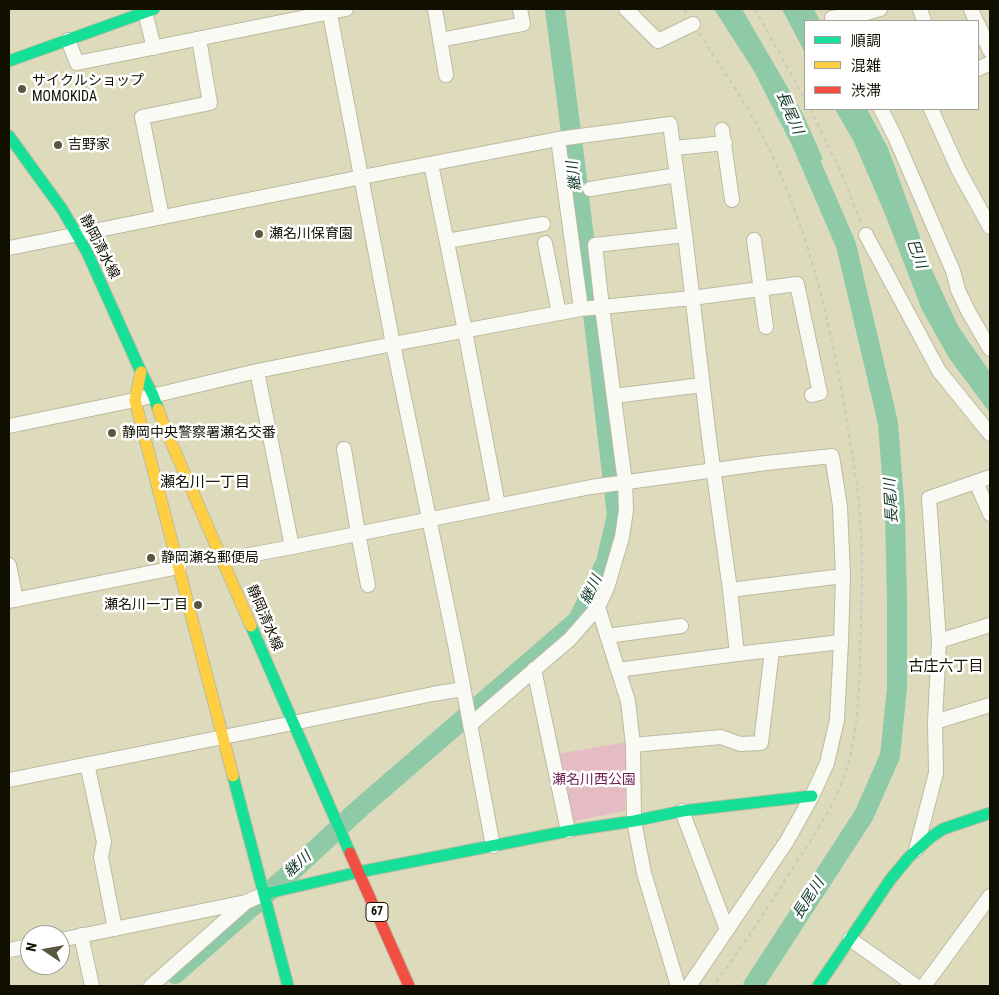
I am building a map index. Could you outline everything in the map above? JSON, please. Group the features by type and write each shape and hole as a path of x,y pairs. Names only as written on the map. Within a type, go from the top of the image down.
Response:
{"street":[{"path":"68,40 77,63 329,10 346,9"},
{"path":"435,9 446,75"},
{"path":"440,40 523,24 520,9"},
{"path":"626,9 658,41 693,24"},
{"path":"830,16 866,13 880,9"},
{"path":"9,61 151,10 154,48"},
{"path":"329,10 393,344 455,644 493,846"},
{"path":"979,27 990,51"},
{"path":"162,217 142,117 210,103 199,38"},
{"path":"882,110 953,270 958,290 990,349"},
{"path":"931,110 959,172 990,227"},
{"path":"9,248 558,139 670,124 737,654"},
{"name":"静岡清水線","path":"9,136 62,209 86,252 140,372 153,395 164,426 409,986"},
{"path":"674,148 723,136 732,200"},
{"path":"558,139 581,309"},
{"path":"9,158 23,156"},
{"path":"431,164 498,505"},
{"path":"590,189 677,176"},
{"path":"447,241 543,224"},
{"path":"470,726 570,639 598,607 607,588 622,537 626,510 625,482 595,245 685,235"},
{"path":"866,235 940,371 990,434"},
{"path":"754,240 766,327"},
{"path":"546,243 559,313"},
{"path":"9,426 135,400 257,371 581,309 692,298 797,284 820,393 812,394"},
{"path":"257,371 292,547"},
{"path":"140,372 135,400 288,986"},
{"path":"622,395 702,385"},
{"path":"344,449 368,585"},
{"path":"223,560 607,485 832,456 840,506 843,576 837,720 828,764 787,841 689,986"},
{"path":"916,850 936,773 935,722 939,641 929,498 990,477"},
{"path":"976,482 990,514"},
{"path":"9,565 12,601 179,567"},
{"path":"730,590 843,576"},
{"path":"598,607 628,701 633,745 634,821 644,873 678,986"},
{"path":"939,641 990,625"},
{"path":"607,636 681,626"},
{"path":"618,670 841,642"},
{"path":"633,745 721,737 740,744 761,743 772,650"},
{"path":"534,669 568,831"},
{"path":"9,780 463,689"},
{"path":"935,722 990,704"},
{"path":"87,764 104,842 101,857 115,928"},
{"path":"70,938 246,902 282,889 359,872 568,831 634,821 682,811 812,796"},
{"path":"682,811 728,930"},
{"path":"818,986 892,876 908,857 944,829 990,813"},
{"path":"924,986 990,896"},
{"path":"151,986 246,902"},
{"path":"81,935 92,986"},
{"path":"850,939 916,986"}],"path":[{"path":"684,9 760,130 791,198 808,248 824,304 840,378 859,505 861,546 862,589 859,688 852,751 843,779 822,822 737,955 713,986"},
{"path":"755,9 804,97"},
{"path":"810,110 841,172 866,235"}],"green space":[{"name":"瀬名川西公園","path":"627,742 625,811 570,822 557,754"}],"water":[{"path":"714,9 742,9 802,112 823,159 804,169 754,71"},
{"path":"782,9 814,9 820,20 804,20 804,51"},
{"name":"巴川","path":"836,110 868,110 888,148 932,270 958,326 990,372 990,413 949,358 922,310 885,214 854,142"}],"waterway":[{"name":"継川","path":"175,974 287,876 359,809 578,620 606,562 617,515 555,9"},
{"name":"長尾川","path":"753,986 864,815 890,756 897,688 895,514 888,423 846,245 801,141"}],"traffic: fast":[{"path":"9,61 154,9"},
{"path":"9,136 62,209 87,252 158,409"},
{"path":"251,626 350,853"},
{"path":"233,776 288,986"},
{"path":"264,894 359,872 568,831 634,821 682,811 812,796"},
{"path":"818,986 890,880 909,857 943,829 990,813"}],"traffic: slow":[{"path":"141,372 135,400 233,776"},
{"path":"158,409 251,626"}],"traffic: jam":[{"path":"350,853 409,986"}],"place":[{"name":"サイクルショップ MOMOKIDA","path":"22,89"},
{"name":"吉野家","path":"58,145"},
{"name":"瀬名川保育園","path":"259,234"},
{"name":"静岡中央警察署瀬名交番","path":"112,433"},
{"name":"静岡瀬名郵便局","path":"151,558"},
{"name":"瀬名川一丁目","path":"198,605"}],"district":[{"name":"瀬名川一丁目","path":"205,483"},
{"name":"古庄六丁目","path":"946,667"}]}
